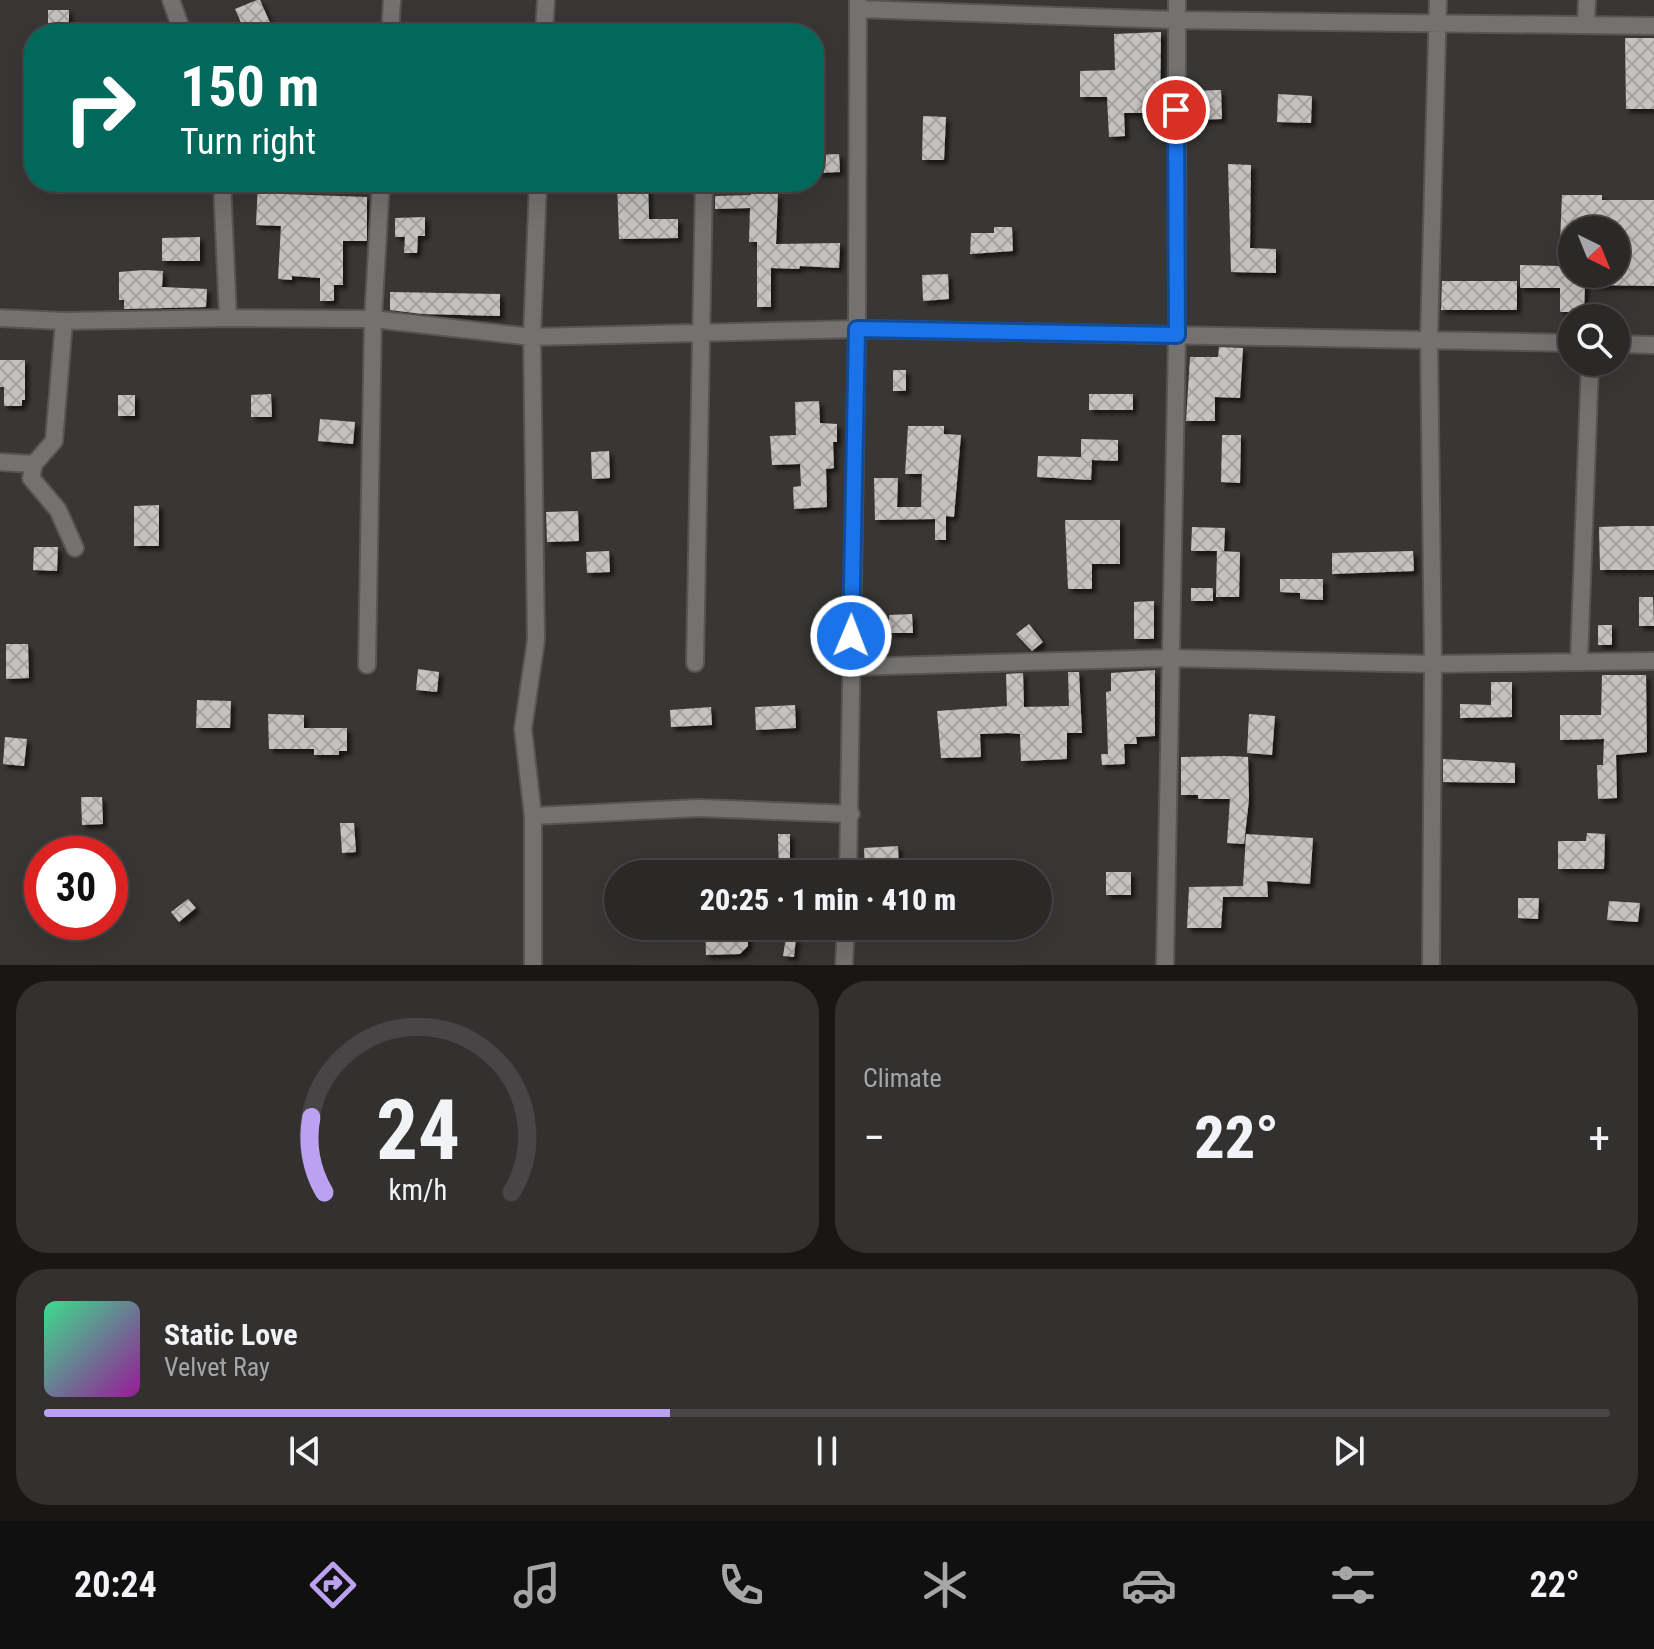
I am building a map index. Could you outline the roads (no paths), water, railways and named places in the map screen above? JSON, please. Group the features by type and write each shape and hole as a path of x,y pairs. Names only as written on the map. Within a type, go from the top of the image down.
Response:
{"street":[{"path":"171,0 179,24"},
{"path":"391,24 392,0"},
{"path":"545,24 546,0"},
{"path":"1165,965 1177,335 1177,0"},
{"path":"1431,965 1433,664 1429,339 1438,0"},
{"path":"1586,25 1587,0"},
{"path":"849,860 857,329 858,5 1019,7 1176,20 1654,26"},
{"path":"222,192 228,318"},
{"path":"367,665 373,319 380,192"},
{"path":"533,965 533,816 523,729 536,640 532,337 538,192"},
{"path":"695,663 704,192"},
{"path":"0,318 64,321 373,319 532,337 857,329 1558,343"},
{"path":"64,321 54,441 34,464 31,478 58,510 75,548"},
{"path":"1630,344 1654,345"},
{"path":"1579,661 1589,376"},
{"path":"0,462 34,464"},
{"path":"851,667 1169,658 1433,664 1654,661"},
{"path":"533,816 699,808 851,814"},
{"path":"844,965 845,940"}]}
